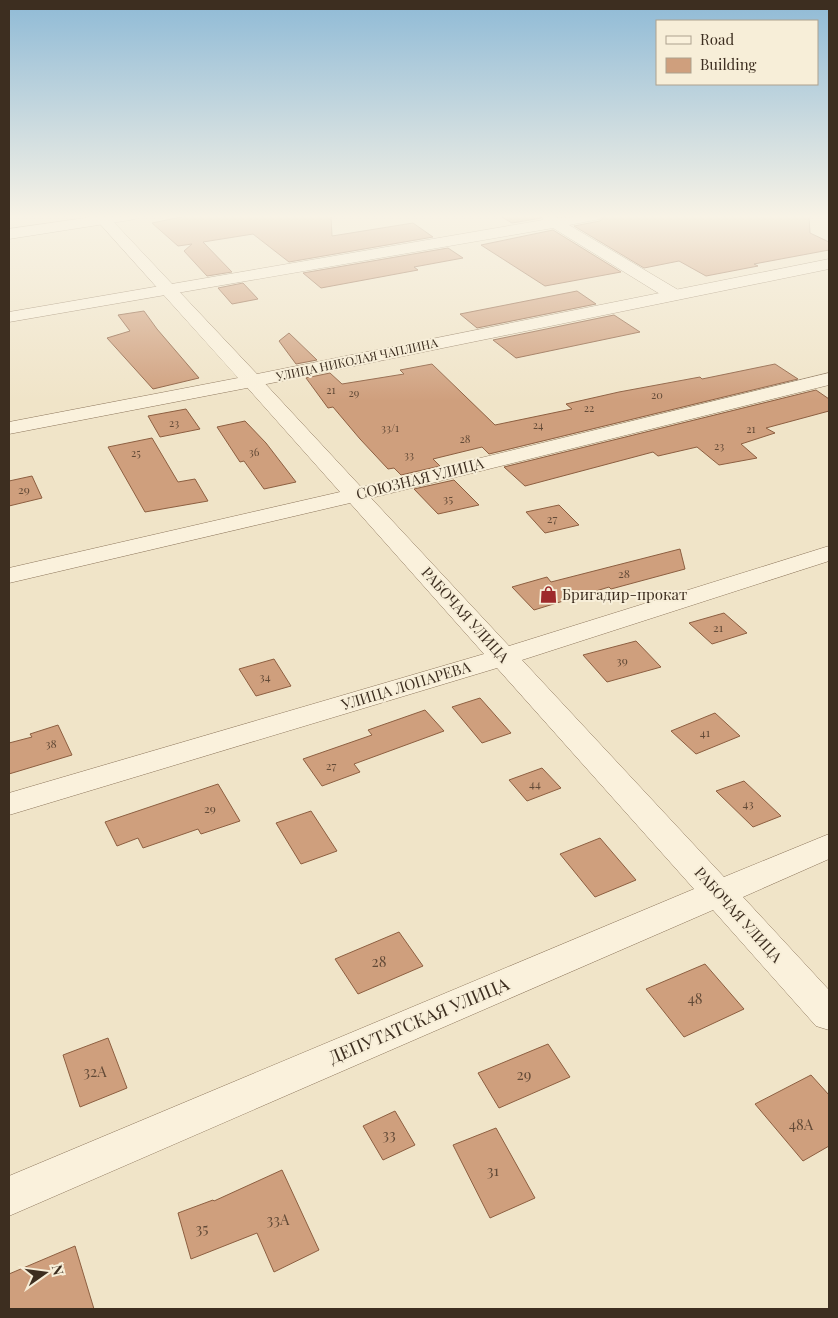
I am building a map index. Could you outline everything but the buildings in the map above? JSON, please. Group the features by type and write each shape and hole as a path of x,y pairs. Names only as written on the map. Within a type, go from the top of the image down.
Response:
{"street":[{"name":"РАБОЧАЯ УЛИЦА","path":"158,278 829,1015"},
{"path":"9,317 232,278"},
{"path":"645,278 674,295"},
{"path":"705,289 762,278"},
{"path":"705,289 800,278"},
{"name":"УЛИЦА НИКОЛАЯ ЧАПЛИНА","path":"9,428 252,381 705,289"},
{"name":"СОЮЗНАЯ УЛИЦА","path":"9,575 355,495 829,379"},
{"name":"УЛИЦА ЛОПАРЕВА","path":"9,804 503,657 829,553"},
{"name":"ДЕПУТАТСКАЯ УЛИЦА","path":"9,1196 829,846"}],"place":[{"name":"Бригадир-прокат","path":"548,595"}]}
